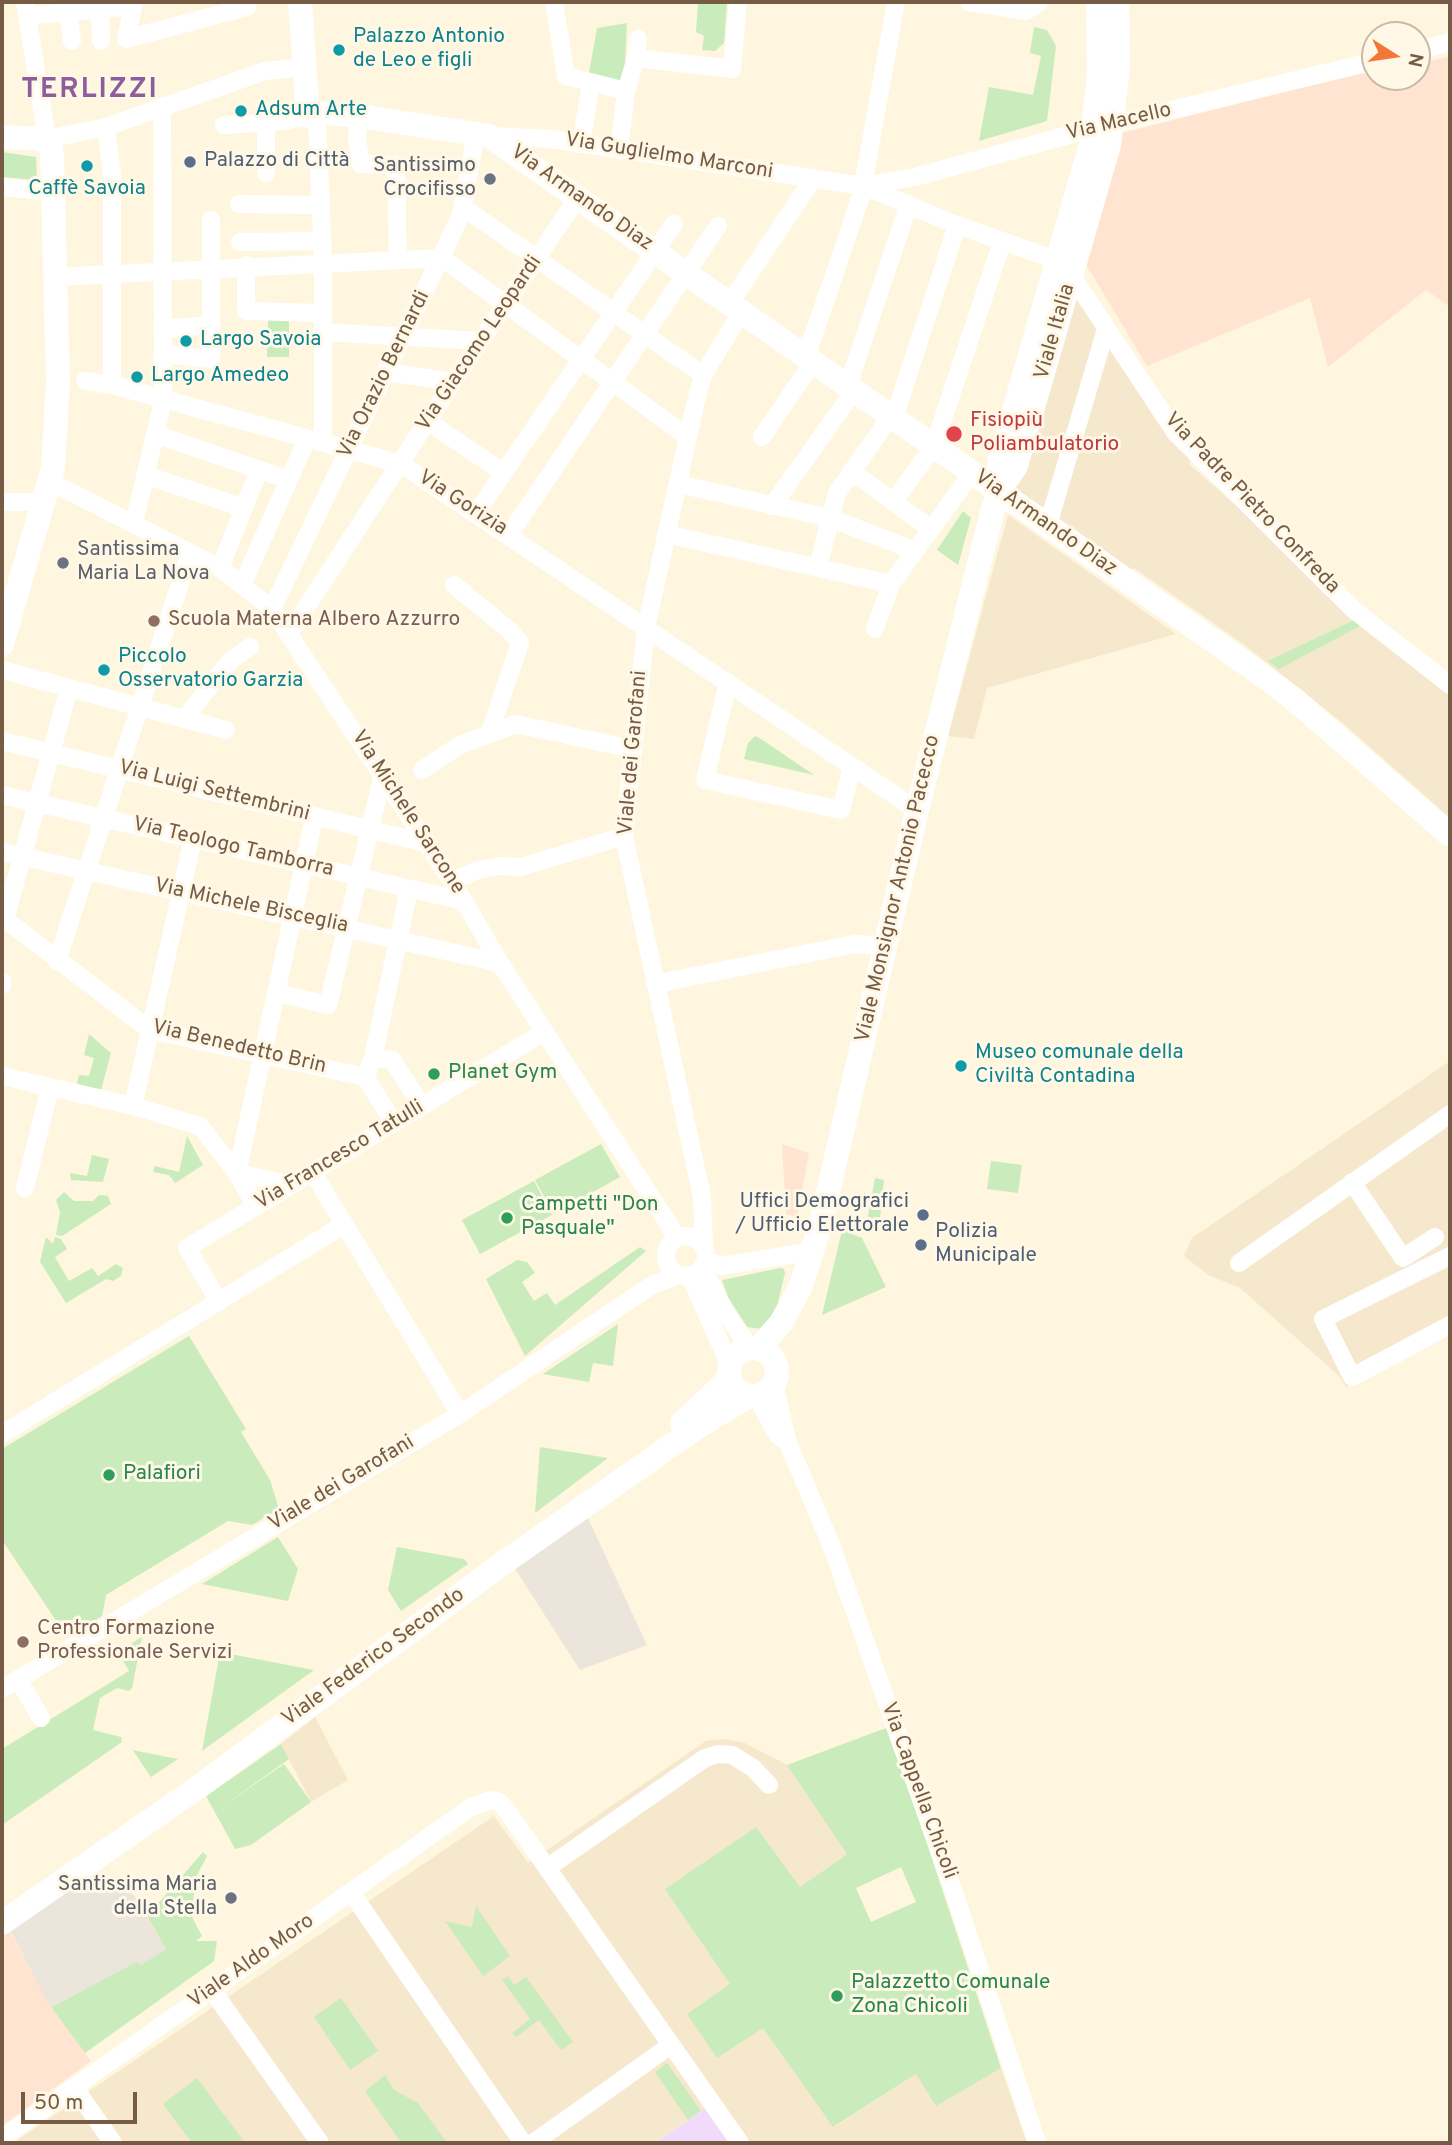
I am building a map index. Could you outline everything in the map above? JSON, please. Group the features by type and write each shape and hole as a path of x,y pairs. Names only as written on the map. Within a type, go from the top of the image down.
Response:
{"main road":[{"path":"300,2 312,116"},
{"name":"Viale Italia","path":"1098,2 1103,127"},
{"name":"Viale Italia","path":"999,491 1016,466 1118,67 1116,2"},
{"name":"Via Guglielmo Marconi","path":"312,116 359,116 482,134"},
{"name":"Via Armando Diaz","path":"482,134 656,251 1294,700 1450,835"},
{"path":"2,137 47,139 52,154 55,277 72,381 46,491 11,579 3,635"},
{"name":"Viale Monsignor Antonio Pacecco","path":"754,1349 781,1324 801,1286 813,1251 917,810 999,491"},
{"name":"Viale Monsignor Antonio Pacecco","path":"764,1387 796,1324 801,1286"},
{"path":"754,1349 771,1356 764,1387 737,1390 730,1372 737,1354 754,1349"},
{"name":"Viale Federico Secondo","path":"2,1905 694,1415 730,1372"},
{"name":"Viale Federico Secondo","path":"2,1923 187,1796 509,1559 699,1426 764,1387"}],"street":[{"path":"554,2 566,76 626,91"},
{"path":"636,58 732,69 738,2"},
{"path":"762,437 809,360 863,186 896,2"},
{"path":"977,2 1026,11 1040,2"},
{"path":"247,7 126,39 134,4 68,11 26,9 47,139 106,127 265,71 305,67"},
{"path":"100,9 101,41"},
{"path":"68,11 72,41"},
{"path":"619,150 626,91 636,58 638,39"},
{"path":"1431,47 1450,42"},
{"name":"Via Macello","path":"863,186 915,177 1103,127 1361,64"},
{"path":"581,144 591,84"},
{"path":"134,523 163,401 162,106"},
{"path":"243,583 289,480 315,441 323,313 323,262 321,205 312,116"},
{"name":"Via Guglielmo Marconi","path":"224,125 312,116"},
{"path":"359,116 357,139 360,164 396,165 398,260"},
{"path":"266,122 266,173"},
{"path":"106,127 112,175 112,385"},
{"name":"Via Guglielmo Marconi","path":"482,134 581,144 863,186"},
{"name":"Via Orazio Bernardi","path":"272,609 442,258 463,207 482,134"},
{"name":"Viale dei Garofani","path":"2,1689 460,1414 652,1285 696,1265 702,1197 624,836 632,749 646,628 703,375 736,307 813,180"},
{"path":"863,186 1065,269"},
{"path":"2,187 53,192"},
{"name":"Via Giacomo Leopardi","path":"290,632 427,421 578,197"},
{"path":"239,204 321,205"},
{"path":"772,506 851,388 909,204"},
{"path":"463,207 703,375"},
{"path":"162,354 211,359 211,220"},
{"path":"476,513 674,224"},
{"path":"818,568 836,493 892,417 957,225"},
{"path":"509,535 718,226"},
{"path":"240,242 322,242"},
{"path":"893,502 934,446 1002,242"},
{"path":"55,277 246,265 442,258 688,437"},
{"path":"246,265 246,311 323,313"},
{"name":"Via Padre Pietro Confreda","path":"1065,269 1175,432 1354,610 1450,685"},
{"path":"162,329 212,325"},
{"path":"1048,525 1107,329"},
{"path":"322,332 481,341"},
{"path":"387,372 453,382"},
{"name":"Via Gorizia","path":"72,381 112,385 401,464 917,810"},
{"path":"427,421 504,473"},
{"path":"155,434 289,480"},
{"path":"220,568 260,470"},
{"path":"851,471 931,529"},
{"path":"874,629 891,584 972,473"},
{"path":"145,475 244,508"},
{"path":"677,485 830,518 915,551"},
{"path":"2,502 46,491"},
{"name":"Via Michele Sarcone","path":"46,491 134,523 220,568 243,583 272,609 290,632 452,881 500,963 677,1237"},
{"path":"666,534 891,584"},
{"path":"57,961 190,553"},
{"path":"454,585 509,630 520,643 490,732"},
{"path":"184,719 230,661 250,647"},
{"path":"2,670 226,730"},
{"path":"728,682 705,780 841,810 852,767"},
{"path":"3,918 23,857 69,688"},
{"path":"422,770 460,745 516,724 632,749"},
{"name":"Via Luigi Settembrini","path":"2,741 426,843"},
{"path":"277,993 328,1005 383,775"},
{"name":"Via Teologo Tamborra","path":"2,795 464,901"},
{"path":"237,1173 314,818"},
{"path":"452,881 478,870 499,866 520,867 624,836"},
{"path":"133,1106 193,839"},
{"name":"Via Michele Bisceglia","path":"2,852 500,963"},
{"path":"394,1124 365,1077 373,1058 409,890"},
{"name":"Via Benedetto Brin","path":"3,918 150,1030 365,1077"},
{"path":"655,984 855,944 885,946"},
{"name":"Via Francesco Tatulli","path":"218,1300 187,1248 544,1032"},
{"path":"373,1058 392,1060 422,1106"},
{"path":"2,1076 191,1121 207,1131 237,1173 256,1207"},
{"path":"25,1188 50,1087"},
{"path":"1239,1263 1450,1114"},
{"path":"237,1173 292,1185"},
{"path":"313,1173 460,1414"},
{"path":"1352,1182 1403,1258 1435,1237"},
{"path":"2,1433 345,1224"},
{"path":"730,1372 696,1265 689,1235 677,1237 666,1254 670,1267 696,1265 722,1266 813,1251"},
{"path":"1450,1256 1323,1319 1352,1377 1450,1325"},
{"path":"696,1265 721,1305 754,1349"},
{"name":"Via Cappella Chicoli","path":"764,1387 832,1547 959,1908 1037,2143"},
{"path":"19,1679 41,1718"},
{"path":"740,2143 547,1868 705,1758 718,1754 732,1755 752,1768 769,1785"},
{"name":"Viale Aldo Moro","path":"2,2138 471,1808 491,1800 499,1802 547,1868"},
{"path":"351,1892 523,2143"},
{"path":"212,1990 320,2143"},
{"path":"533,2143 671,2046"},
{"path":"74,2087 113,2143"}],"shaded area":[{"path":"1450,56 1450,307 1426,290 1328,367 1310,298 1147,366 1084,261 1118,134 1361,73 1361,91 1431,91 1431,61"},
{"path":"1072,276 1154,417 1192,459 1189,464 1450,692 1450,818 1345,725 1242,643 1134,568 1131,570 999,491"},
{"path":"1008,515 1176,634 987,688 974,739 948,736"},
{"path":"1450,1061 1450,1336 1346,1387 1339,1376 1240,1288 1208,1275 1184,1256 1192,1238"},
{"path":"782,1144 809,1153 797,1217 786,1214"},
{"path":"586,1514 647,1645 580,1670 512,1564"},
{"path":"315,1717 348,1780 311,1802 281,1744"},
{"path":"724,1739 745,1743 787,1765 848,1853 800,1887 771,1956 688,2014 717,2057 763,2027 834,2127 916,2074 976,2082 1001,2068 1027,2143 740,2143 701,2111 655,2143 13,2143 494,1816 528,1863 706,1741"},
{"path":"88,1879 134,1895 166,1949 140,1966 137,1963 50,2007 9,1928 66,1885 76,1887"},
{"path":"8,1928 51,2007 91,2061 2,2126 2,1932"},
{"path":"712,2104 740,2143 655,2143"}],"green space":[{"path":"698,2 727,2 724,43 715,51 702,50 704,36 696,32"},
{"path":"627,23 624,83 589,73 597,28"},
{"path":"1034,27 1047,30 1056,46 1047,121 979,141 989,87 1033,95 1041,56 1030,53"},
{"path":"2,152 36,157 37,180 2,177"},
{"path":"268,320 289,320 289,357 267,357"},
{"path":"963,511 971,518 958,565 937,550"},
{"path":"1356,619 1362,625 1279,669 1268,661"},
{"path":"755,736 814,775 744,759 748,743"},
{"path":"89,1034 111,1053 101,1090 77,1084 79,1075 89,1076 94,1058 84,1055"},
{"path":"187,1136 203,1165 175,1183 169,1175 153,1172 155,1166 179,1172"},
{"name":"Campetti \"Don Pasquale\"","path":"601,1144 620,1177 554,1214 535,1180"},
{"path":"92,1155 109,1159 103,1182 71,1180 70,1173 87,1176"},
{"path":"991,1161 1022,1165 1018,1193 987,1189"},
{"path":"875,1178 884,1180 879,1228 866,1227"},
{"name":"Campetti \"Don Pasquale\"","path":"534,1181 552,1215 480,1254 462,1220"},
{"path":"64,1192 74,1201 93,1201 99,1195 108,1196 111,1204 62,1236 56,1235 60,1212 56,1200"},
{"path":"842,1230 862,1238 886,1287 822,1315"},
{"path":"46,1237 53,1244 55,1237 61,1239 67,1249 55,1257 69,1281 92,1268 98,1276 116,1264 123,1268 121,1276 113,1281 106,1279 66,1303 40,1262"},
{"path":"640,1247 646,1251 525,1356 486,1279 517,1260 527,1262 535,1273 522,1282 534,1301 547,1293 555,1305"},
{"path":"784,1269 785,1273 774,1319 763,1329 747,1327 728,1297 722,1280"},
{"path":"618,1324 613,1366 593,1363 589,1382 543,1374"},
{"path":"189,1336 246,1429 241,1432 270,1480 279,1509 252,1525 228,1521 106,1595 102,1616 67,1637 2,1540 2,1449"},
{"path":"540,1447 608,1458 535,1513"},
{"path":"278,1537 298,1569 288,1601 202,1584"},
{"path":"397,1547 464,1559 468,1564 401,1611 388,1590"},
{"path":"142,1637 132,1688 129,1691 117,1688 100,1698 93,1730 121,1737 122,1742 2,1825 2,1749 129,1671 118,1652"},
{"path":"220,1652 314,1670 202,1751"},
{"path":"886,1728 919,1819 1001,2068 936,2106 916,2074 833,2127 763,2028 717,2058 687,2014 730,1984 665,1889 756,1827 800,1887 847,1854 787,1765","holes":["901,1867 916,1902 871,1922 856,1888"]},
{"path":"281,1744 289,1759 219,1809 284,1764 311,1802 251,1845 235,1849 206,1796"},
{"path":"133,1750 178,1759 151,1777"},
{"path":"203,1852 207,1856 195,1879 192,1917 202,1936 196,1941 217,1941 214,1961 85,2053 51,2007 137,1962 141,1965 166,1949 147,1916"},
{"path":"476,1906 510,1956 483,1976 445,1921 472,1927"},
{"path":"508,1976 514,1985 526,1977 573,2042 561,2050 539,2020 516,2037 512,2033 530,2019 502,1980"},
{"path":"341,1998 378,2051 350,2070 314,2017"},
{"path":"667,2063 701,2111 688,2120 655,2072"},
{"path":"385,2075 394,2090 418,2103 447,2143 401,2143 365,2091"},
{"path":"197,2078 245,2143 192,2143 163,2104"}],"place":[{"name":"Palazzo Antonio de Leo e figli","path":"339,50"},
{"name":"Adsum Arte","path":"241,111"},
{"name":"Palazzo di Città","path":"190,162"},
{"name":"Caffè Savoia","path":"87,166"},
{"name":"Santissimo Crocifisso","path":"490,179"},
{"name":"Largo Savoia","path":"186,341"},
{"name":"Largo Amedeo","path":"137,377"},
{"name":"Fisiopiù Poliambulatorio","path":"954,434"},
{"name":"Santissima Maria La Nova","path":"63,563"},
{"name":"Scuola Materna Albero Azzurro","path":"154,621"},
{"name":"Piccolo Osservatorio Garzia","path":"104,670"},
{"name":"Museo comunale della Civiltà Contadina","path":"961,1066"},
{"name":"Planet Gym","path":"434,1074"},
{"name":"Uffici Demografici / Ufficio Elettorale","path":"923,1215"},
{"name":"Campetti \"Don Pasquale\"","path":"507,1218"},
{"name":"Polizia Municipale","path":"921,1245"},
{"name":"Palafiori","path":"109,1475"},
{"name":"Centro Formazione Professionale Servizi","path":"23,1642"},
{"name":"Santissima Maria della Stella","path":"231,1898"},
{"name":"Palazzetto Comunale Zona Chicoli","path":"837,1996"}],"district":[{"name":"TERLIZZI","path":"90,91"}]}
